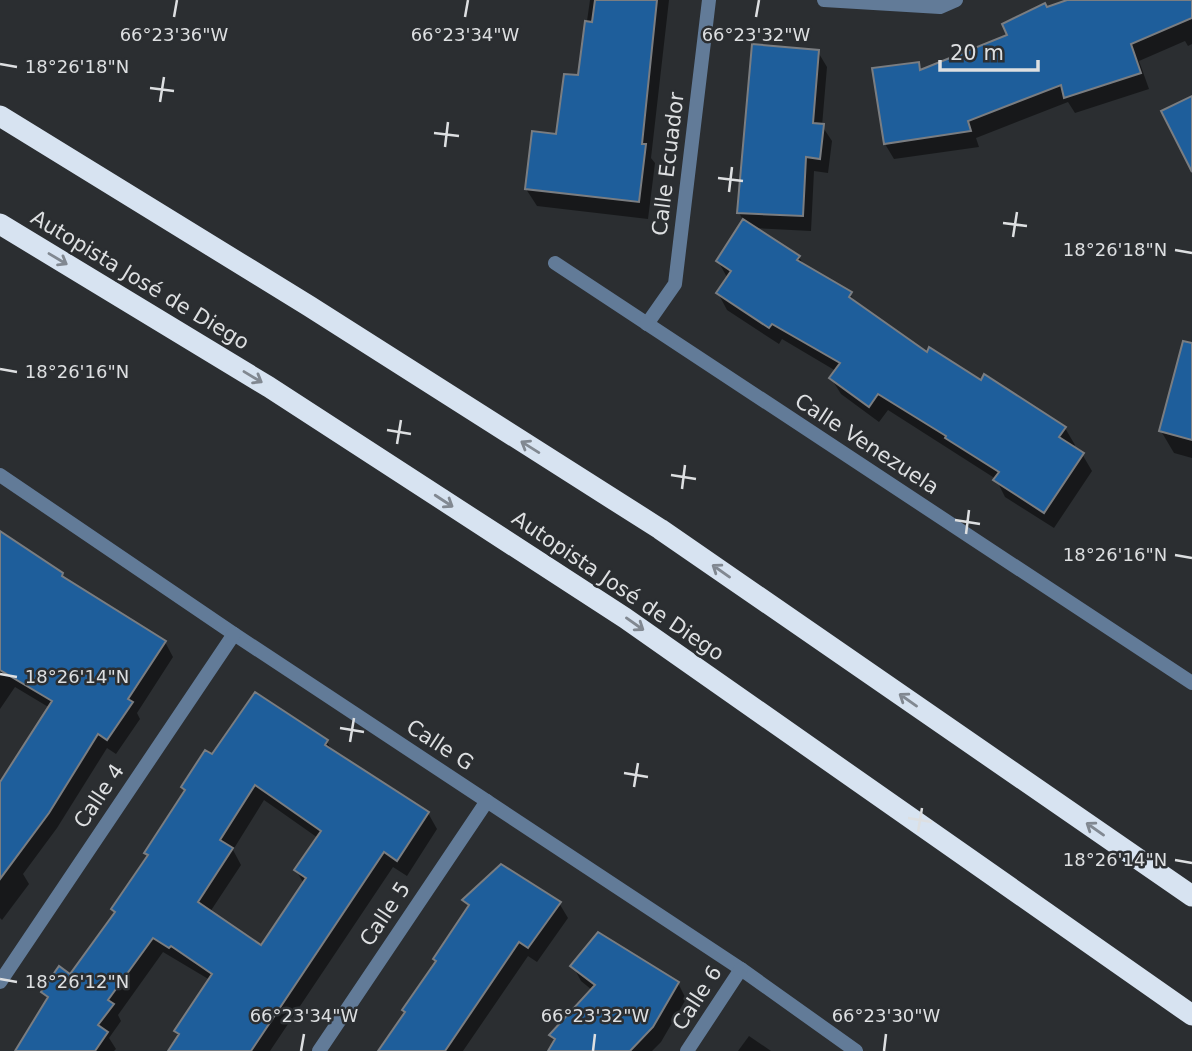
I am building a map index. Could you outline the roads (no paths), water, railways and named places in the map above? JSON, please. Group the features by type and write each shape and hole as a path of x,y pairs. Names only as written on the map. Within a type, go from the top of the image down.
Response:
{"highway":[{"path":"0,116 309,306 660,529 1192,895"},
{"name":"Autopista José de Diego","path":"0,224 269,387 625,618 1192,1015"}],"street":[{"name":"Calle Ecuador","path":"647,324 675,284 709,0"},
{"path":"824,0 940,7 956,0"},
{"name":"Calle Venezuela","path":"555,263 1192,683"},
{"name":"Calle G","path":"0,475 234,634 741,969 856,1051"},
{"name":"Calle 4","path":"0,982 234,634"},
{"name":"Calle 5","path":"319,1051 487,801"},
{"name":"Calle 6","path":"687,1051 741,969"}]}
